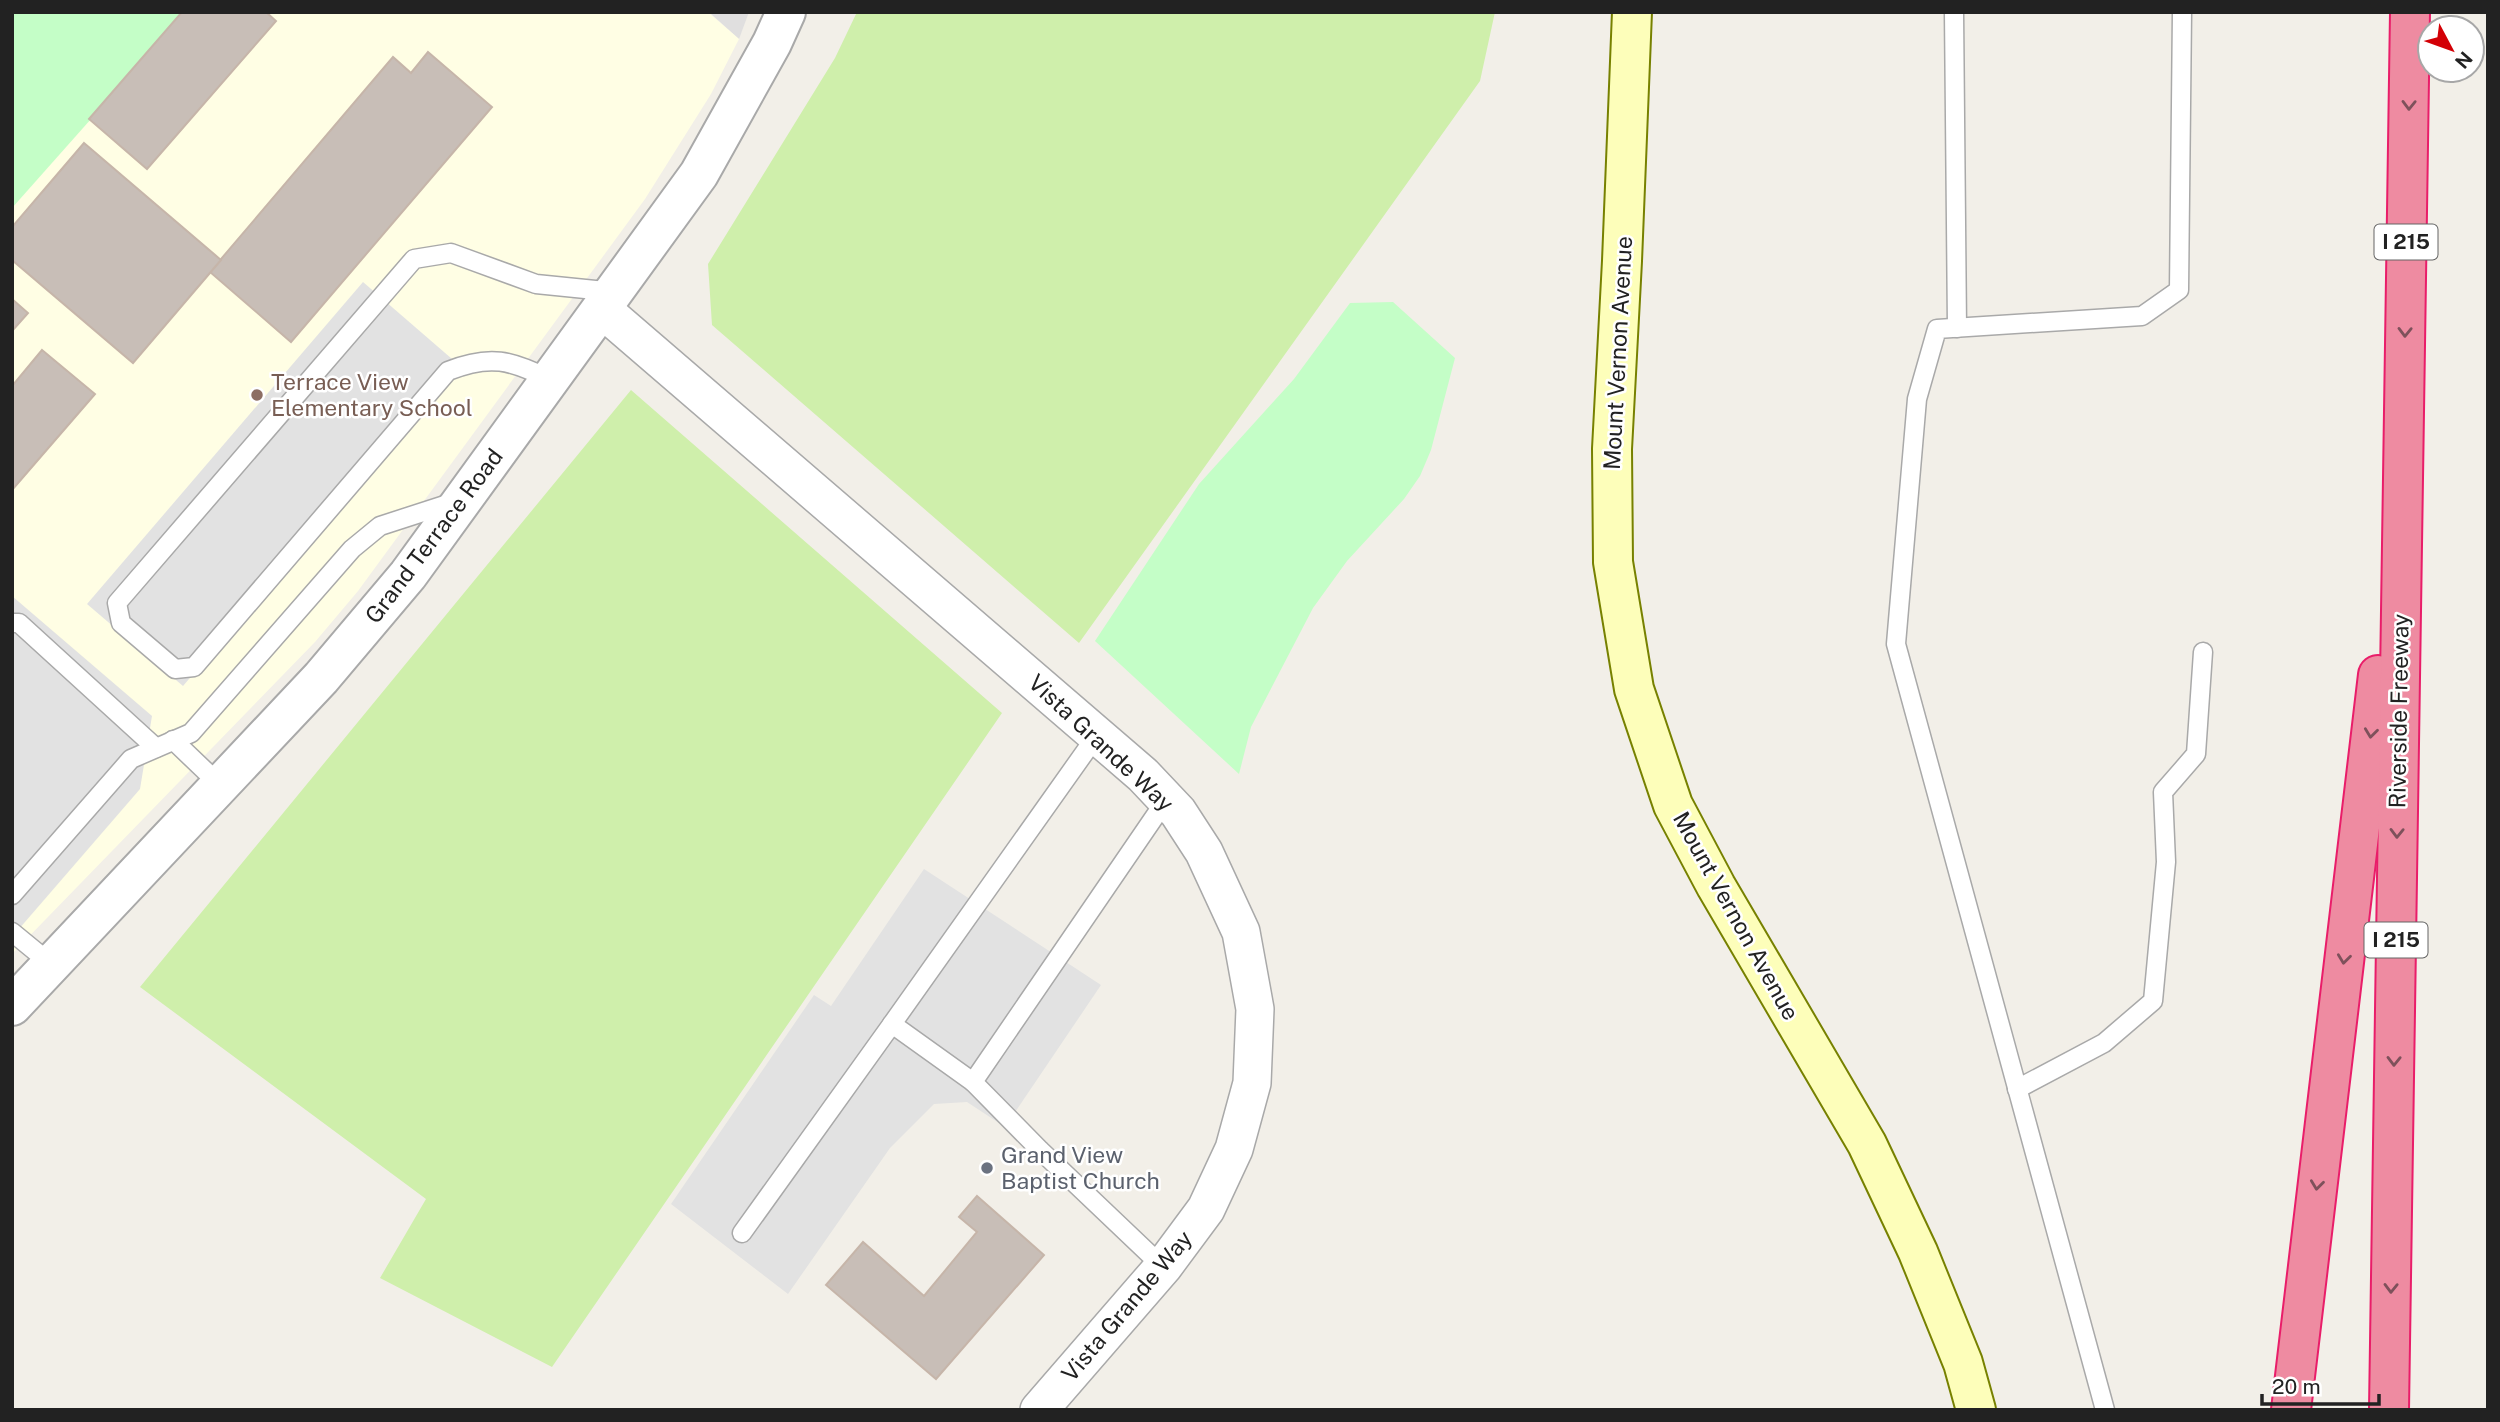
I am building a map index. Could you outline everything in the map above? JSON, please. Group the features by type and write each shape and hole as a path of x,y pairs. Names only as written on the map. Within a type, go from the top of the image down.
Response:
{"highway":[{"name":"Riverside Freeway","path":"2389,1410 2410,12"},
{"path":"2291,1410 2403,471"}],"main road":[{"name":"Mount Vernon Avenue","path":"1632,12 1612,449 1613,562 1634,689 1673,804 1716,886 1867,1144 1918,1252 1963,1363 1976,1410"}],"street":[{"name":"Grand Terrace Road","path":"12,1006 330,668 408,575 699,174 772,43 786,12"},
{"name":"Vista Grande Way","path":"609,301 1143,775 1178,812 1204,852 1241,932 1255,1009 1252,1083 1234,1149 1206,1209 1163,1266 1039,1410"}],"lane":[{"path":"1954,12 1957,328"},
{"path":"2105,1410 1896,644 1917,399 1937,329 2142,316 2179,290 2182,12"},
{"path":"551,380 529,369 497,360 471,361 448,371 194,667 175,669 121,623 117,603 414,259 451,253 536,284 609,301"},
{"path":"12,895 131,759 191,733 352,549 380,526 464,499"},
{"path":"12,623 19,623 156,748"},
{"path":"2017,1089 2104,1043 2153,1001 2166,862 2163,792 2196,754 2203,652"},
{"path":"742,1233 1097,735"},
{"path":"173,740 221,786"},
{"path":"973,1082 1166,800"},
{"path":"12,932 51,964"},
{"path":"892,1024 973,1082 1040,1150 1163,1266"}],"shaded area":[{"name":"Terrace View Elementary School","path":"12,12 708,12 739,39 711,94 645,199 358,591 315,642 12,954"},
{"path":"709,12 749,12 739,39"},
{"path":"363,282 459,365 183,686 87,604"},
{"path":"12,596 152,716 140,789 12,937"},
{"path":"924,869 1101,985 1005,1127 967,1102 934,1104 890,1148 788,1294 671,1204 814,995 831,1006"}],"green space":[{"path":"12,12 186,12 12,208"},
{"path":"857,12 1495,12 1480,81 1079,643 712,325 708,264 835,58"},
{"path":"1393,302 1455,358 1431,450 1420,476 1404,499 1347,561 1313,608 1251,727 1239,774 1095,641 1199,484 1294,379 1350,303"},
{"path":"631,390 1002,713 552,1367 380,1278 426,1199 140,987"}],"building":[{"path":"182,12 266,12 276,21 147,169 89,119"},
{"path":"428,52 492,107 291,342 210,272 393,57 411,73"},
{"path":"84,143 221,260 133,363 12,260 12,227"},
{"path":"12,299 28,313 12,331"},
{"path":"42,350 95,394 12,490 12,386"},
{"path":"977,1196 1044,1255 936,1379 826,1285 863,1242 924,1296 977,1232 959,1217"}],"place":[{"name":"Terrace View Elementary School","path":"257,395"},
{"name":"Grand View Baptist Church","path":"987,1168"}]}
